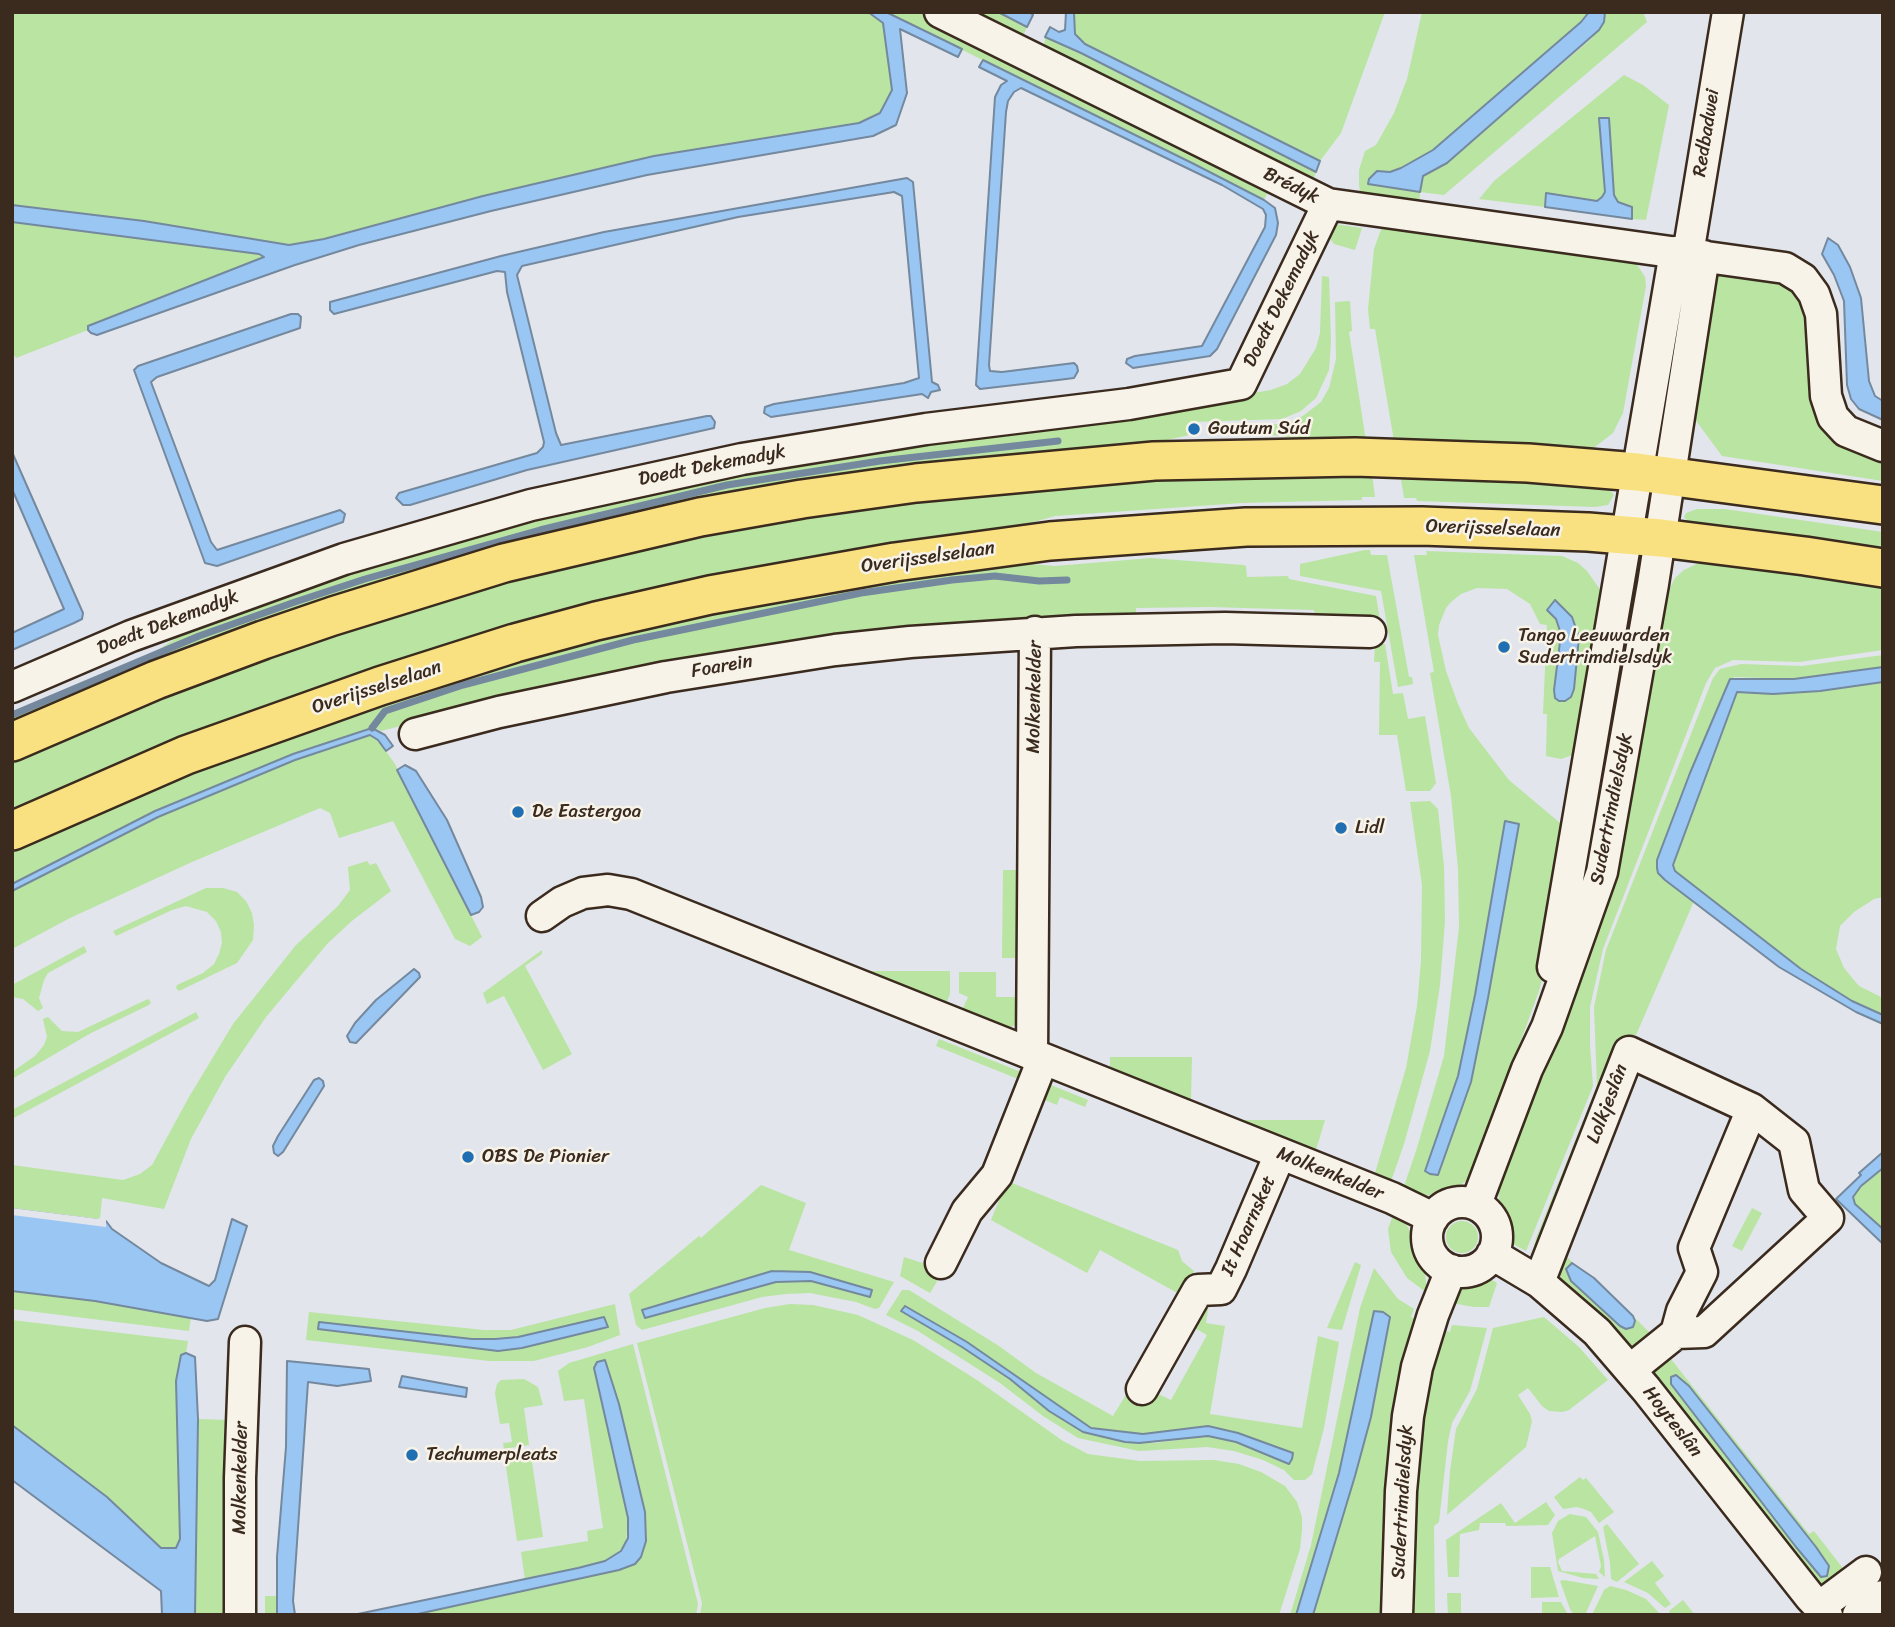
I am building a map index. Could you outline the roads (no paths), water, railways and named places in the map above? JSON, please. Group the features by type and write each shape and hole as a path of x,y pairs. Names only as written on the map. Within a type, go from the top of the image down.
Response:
{"main road":[{"path":"12,742 156,680 332,616 504,563 700,517 916,483 1154,461 1355,457 1528,463 1653,474 1883,505"},
{"name":"Overijsselselaan","path":"12,831 186,755 357,694 515,643 697,598 846,569 1050,541 1246,527 1366,526 1422,526 1643,537 1883,568"}],"street":[{"name":"Brédyk","path":"940,12 1328,204 1785,268 1803,279 1814,294 1821,314 1826,396 1833,417 1846,431 1883,446"},
{"name":"Redbadwei","path":"1653,474 1728,12"},
{"name":"Doedt Dekemadyk","path":"12,687 131,636 265,586 344,559 531,505 742,458 926,429 1129,404 1241,384 1328,204"},
{"name":"Sudertrimdielsdyk","path":"1476,1205 1527,1069 1547,1027 1602,872 1653,474"},
{"name":"Molkenkelder","path":"1037,1057 1035,632 1225,628 1370,632"},
{"name":"Foarein","path":"415,734 585,693 762,660 910,642 1035,632"},
{"name":"Molkenkelder","path":"542,916 562,902 583,893 608,890 631,894 1392,1198 1433,1218"},
{"name":"Lolkjeslân","path":"1539,1282 1629,1052 1752,1109 1794,1142 1804,1190 1829,1218 1704,1332 1676,1333 1630,1370"},
{"path":"941,1263 967,1211 998,1175 1037,1057"},
{"path":"1676,1333 1682,1311 1702,1272 1694,1248 1752,1109"},
{"name":"It Hoarnsket","path":"1143,1389 1198,1290 1220,1289 1280,1154"},
{"path":"1452,1203 1476,1205 1488,1213 1495,1226 1497,1240 1492,1254 1485,1263 1475,1269 1463,1272 1451,1270 1438,1262 1429,1248 1427,1233 1433,1218 1441,1209 1452,1203"},
{"name":"Hoyteslân","path":"1492,1254 1539,1282 1597,1332 1823,1611"},
{"name":"Sudertrimdielsdyk","path":"1397,1615 1401,1491 1408,1416 1433,1315 1451,1270"},
{"name":"Molkenkelder","path":"240,1615 240,1478 245,1342"},
{"path":"1823,1611 1874,1584"},
{"path":"1858,1615 1874,1584"}],"water":[{"path":"868,12 886,12 962,49 958,57 900,29 907,93 896,125 873,136 647,175 491,211 359,245 295,265 97,335 88,330 88,326 264,257 259,254 12,222 12,205 144,221 289,245 324,239 483,196 654,156 859,123 880,113 892,90 883,23"},
{"path":"998,12 1030,12 1033,15 1027,27"},
{"path":"1066,12 1074,12 1075,34 1085,44 1320,161 1316,172 1045,37 1050,27 1059,32 1065,30"},
{"path":"1589,12 1605,12 1604,22 1599,30 1447,163 1423,176 1420,192 1368,184 1377,171 1390,172 1401,168 1433,150 1581,22"},
{"path":"983,60 1194,164 1275,208 1278,223 1276,235 1217,349 1210,356 1133,368 1126,363 1127,359 1135,356 1202,346 1265,227 1266,215 1263,209 1222,185 1021,88 1014,92 1008,101 1006,112 990,371 1002,372 1074,363 1078,371 1074,378 980,389 976,385 995,97 1001,85 1007,81 979,67"},
{"path":"1599,118 1609,118 1614,195 1618,202 1632,207 1632,219 1545,207 1546,193 1597,201 1602,197 1605,192"},
{"path":"907,178 913,182 932,382 938,385 940,390 931,392 928,398 922,394 771,417 764,413 765,407 774,404 904,383 919,378 902,196 894,192 738,217 522,266 517,275 561,445 707,416 711,416 715,422 714,428 527,470 410,505 403,505 396,498 399,493 537,453 543,447 544,442 507,292 505,272 497,271 334,314 330,310 330,302 501,256 604,232"},
{"path":"1828,238 1838,245 1850,267 1861,298 1869,381 1875,396 1883,401 1883,420 1859,409 1851,399 1847,385 1844,301 1822,254"},
{"path":"291,314 301,317 300,328 157,377 151,382 211,542 217,550 340,510 345,514 343,522 217,566 205,563 134,370 138,366"},
{"path":"12,452 83,613 82,619 12,650 12,633 64,609 12,489"},
{"path":"1555,600 1572,617 1579,637 1574,689 1571,697 1565,701 1555,698 1554,690 1561,634 1556,619 1547,610"},
{"path":"1883,667 1883,682 1820,691 1773,694 1737,692 1673,865 1675,871 1801,969 1852,1001 1883,1015 1883,1024 1856,1012 1779,967 1665,880 1658,873 1657,860 1730,679 1794,679"},
{"path":"372,728 385,735 393,746 386,751 378,740 370,735 295,760 158,817 12,891 12,884 155,811 293,754"},
{"path":"405,765 416,771 447,820 481,897 483,907 479,912 471,915 397,770"},
{"path":"1505,821 1519,824 1471,1082 1438,1175 1430,1174 1425,1171 1458,1076"},
{"path":"414,969 420,977 356,1043 350,1042 347,1036 355,1023 376,1000"},
{"path":"319,1078 324,1086 278,1156 274,1153 273,1146 278,1136 314,1080"},
{"path":"1883,1152 1883,1168 1861,1186 1853,1197 1855,1204 1883,1229 1883,1244 1836,1199 1861,1175 1859,1173"},
{"path":"12,1209 106,1221 112,1229 161,1263 209,1286 215,1280 232,1219 247,1226 218,1319 207,1321 95,1301 12,1291"},
{"path":"1572,1263 1594,1278 1633,1316 1633,1327 1626,1329 1620,1326 1571,1281 1566,1269"},
{"path":"772,1271 810,1272 872,1290 870,1297 811,1281 776,1282 645,1318 642,1310"},
{"path":"905,1306 967,1342 1091,1428 1143,1434 1208,1426 1238,1433 1293,1453 1292,1459 1289,1464 1236,1442 1208,1436 1139,1443 1083,1432 1049,1411 1010,1379 962,1347 901,1311"},
{"path":"1374,1311 1383,1312 1390,1317 1371,1417 1313,1615 1296,1615 1339,1473"},
{"path":"604,1317 608,1327 522,1348 498,1351 318,1329 319,1322 472,1339 495,1339 518,1337"},
{"path":"186,1353 195,1357 198,1419 195,1615 162,1615 161,1591 12,1480 12,1425 107,1497 161,1548 176,1548 180,1539 176,1381 181,1355"},
{"path":"605,1360 619,1404 645,1512 646,1541 641,1557 635,1564 619,1570 413,1615 353,1615 578,1568 605,1561 621,1551 628,1538 628,1518 594,1368 597,1362"},
{"path":"287,1361 369,1369 371,1381 337,1386 308,1382 293,1601 295,1615 277,1615 277,1557 286,1447"},
{"path":"1676,1375 1689,1386 1816,1547 1829,1566 1827,1576 1821,1577 1796,1547 1671,1384 1671,1377"},
{"path":"402,1376 467,1388 466,1397 399,1387"}],"waterway":[{"path":"12,715 199,636 295,602 365,579 540,530 727,485 880,461 1058,441"},
{"path":"372,728 385,711 463,685 633,640 861,593 952,580 995,576 1039,581 1067,580"}],"place":[{"name":"Goutum Súd","path":"1194,429"},
{"name":"Tango Leeuwarden Sudertrimdielsdyk","path":"1504,647"},
{"name":"De Eastergoa","path":"518,812"},
{"name":"Lidl","path":"1341,828"},
{"name":"OBS De Pionier","path":"468,1157"},
{"name":"Techumerpleats","path":"412,1455"}]}
